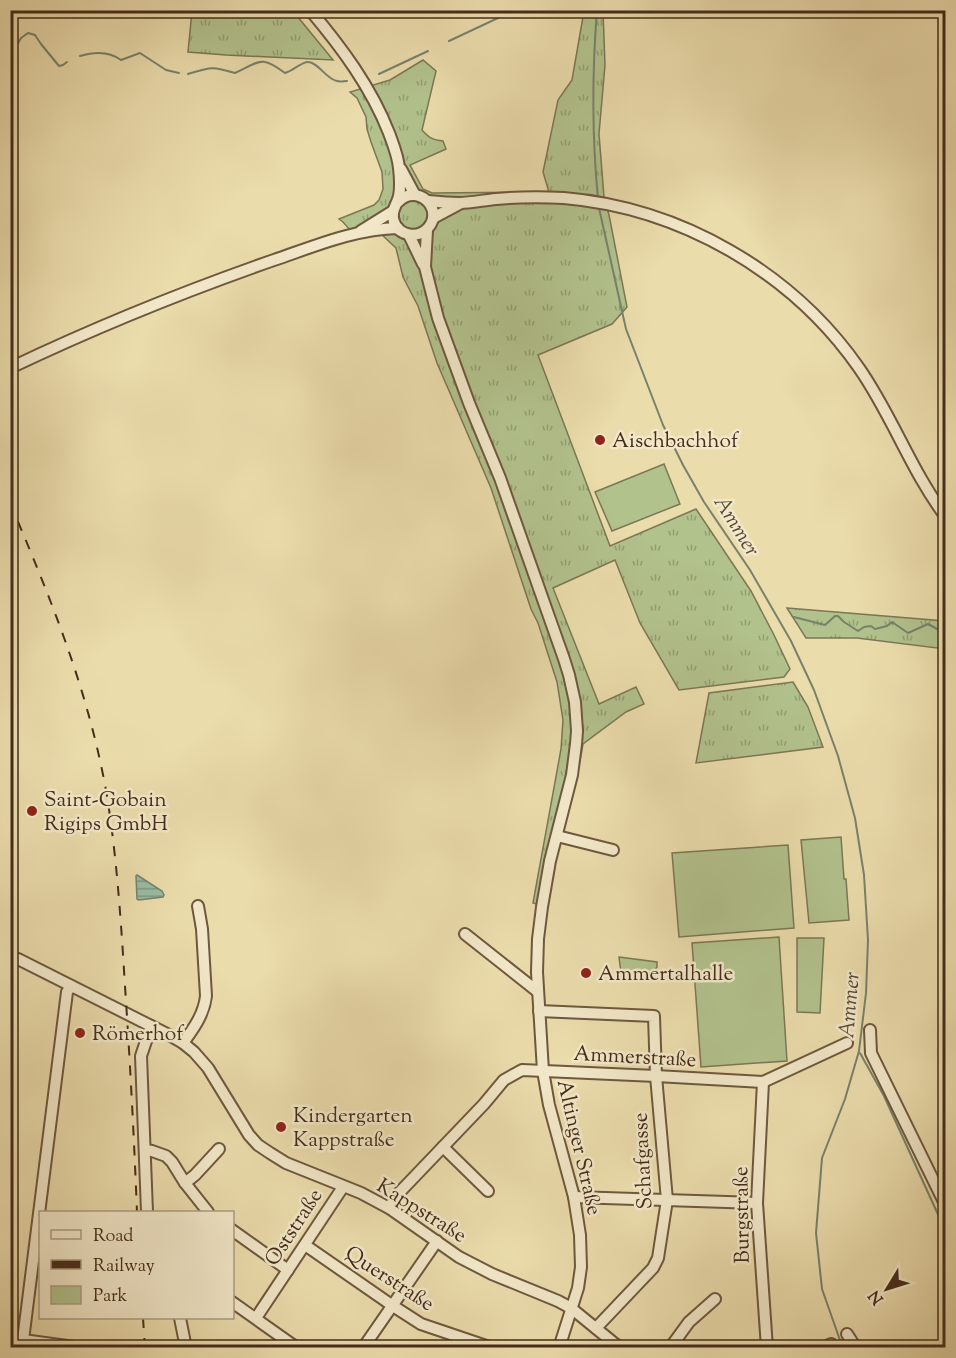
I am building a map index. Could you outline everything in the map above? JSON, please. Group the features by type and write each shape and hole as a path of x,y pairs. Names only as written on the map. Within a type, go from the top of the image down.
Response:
{"street":[{"path":"310,10 343,50 370,93 391,139 399,167 416,195"},
{"path":"399,167 399,194 393,219 398,228 409,235 425,267"},
{"path":"358,232 406,196 416,195 428,201 432,207 433,218 427,230 417,235 409,235"},
{"path":"428,201 461,203 521,197 580,200 610,205 666,221 710,240 756,267 795,296 824,325 859,368 879,400 918,474 945,517"},
{"path":"433,218 461,203"},
{"path":"10,368 174,298 265,264 358,232 398,228"},
{"path":"425,267 427,230"},
{"name":"Altinger Straße","path":"425,267 444,338 500,478 564,659 573,690 577,717 572,775 550,861 537,952 537,991 543,1071 549,1105 574,1197 580,1235 581,1267 578,1288 559,1347"},
{"path":"557,836 613,850"},
{"path":"183,1043 201,1016 206,1002 202,929 198,906"},
{"path":"465,934 537,991"},
{"name":"Kappstraße","path":"10,957 183,1043 208,1068 249,1135 258,1145 286,1163 361,1193 389,1208 459,1257 492,1274 558,1300 620,1347"},
{"path":"71,986 67,992 22,1344 82,1347"},
{"name":"Schafgasse","path":"539,1011 654,1016 656,1076 667,1200 658,1258 653,1268 596,1328"},
{"path":"147,1211 141,1056 151,1026"},
{"path":"870,1030 871,1053 945,1206"},
{"name":"Ammerstraße","path":"389,1208 396,1196 504,1080 522,1070 763,1082 847,1043"},
{"name":"Burgstraße","path":"763,1082 757,1203 767,1347"},
{"path":"443,1147 488,1191"},
{"path":"185,1183 219,1149"},
{"path":"145,1150 166,1156 207,1211"},
{"name":"Oststraße","path":"256,1318 343,1187"},
{"path":"574,1197 757,1203"},
{"path":"234,1231 288,1270"},
{"path":"363,1347 437,1242"},
{"name":"Querstraße","path":"305,1245 420,1324 492,1347"},
{"path":"670,1347 689,1322 715,1299"},
{"path":"234,1303 297,1347"},
{"path":"180,1319 186,1347"},
{"path":"847,1334 856,1347"}],"green space":[{"path":"192,11 293,11 333,60 188,52"},
{"path":"584,11 603,11 605,65 599,134 604,197 627,307 612,324 538,355 610,546 696,509 751,591 790,669 784,677 679,690 640,623 615,560 553,588 599,704 636,687 644,704 626,712 583,744 544,906 533,903 561,749 563,720 557,682 491,488 437,363 418,306 403,277 396,248 381,234 357,238 339,219 374,205 379,200 383,189 382,172 367,129 366,117 357,98 350,92 390,80 423,60 436,71 422,130 431,138 443,141 446,149 410,165 423,189 432,193 549,192 543,172 558,100 572,80"},
{"path":"664,464 680,504 612,531 595,492"},
{"path":"787,608 945,621 945,649 857,638 806,638"},
{"path":"793,682 808,707 823,747 696,763 709,693"},
{"path":"841,837 849,920 809,923 801,840"},
{"path":"788,845 794,928 679,937 672,853"},
{"path":"779,937 787,1061 701,1067 692,943"},
{"path":"797,938 824,938 820,1013 797,1012"},
{"path":"619,957 657,962 657,967 653,972 621,973"}],"shaded area":[{"path":"137,875 162,891 163,897 137,899"}],"waterway":[{"path":"449,41 515,10"},
{"name":"Ammer","path":"597,10 593,105 598,199"},
{"path":"10,57 21,38 28,33 35,35 59,66 67,62"},
{"path":"379,74 428,51"},
{"path":"80,56 101,53 121,60 140,53 166,70 179,73"},
{"path":"188,74 212,68 235,73 261,62 271,64 285,73 308,62 333,80 347,81"},
{"name":"Ammer","path":"599,208 626,329 663,425 704,502 750,570 791,641 814,690 838,756 855,818 864,875 868,940 866,993 859,1051 845,1099 822,1158 816,1233 822,1289 841,1343 845,1348"},
{"path":"794,617 825,625 838,616 858,631 864,627 871,626 875,629 887,626 892,622 908,633 928,624 946,636"},
{"name":"Ammer","path":"860,1053 884,1096 946,1232"}],"railway":[{"path":"10,503 67,646 90,720 107,796 122,938 137,1211"},
{"path":"143,1319 145,1348"}],"place":[{"name":"Aischbachhof","path":"600,440"},
{"name":"Saint-Gobain Rigips GmbH","path":"32,811"},
{"name":"Ammertalhalle","path":"586,973"},
{"name":"Römerhof","path":"80,1033"},
{"name":"Kindergarten Kappstraße","path":"281,1127"}]}
